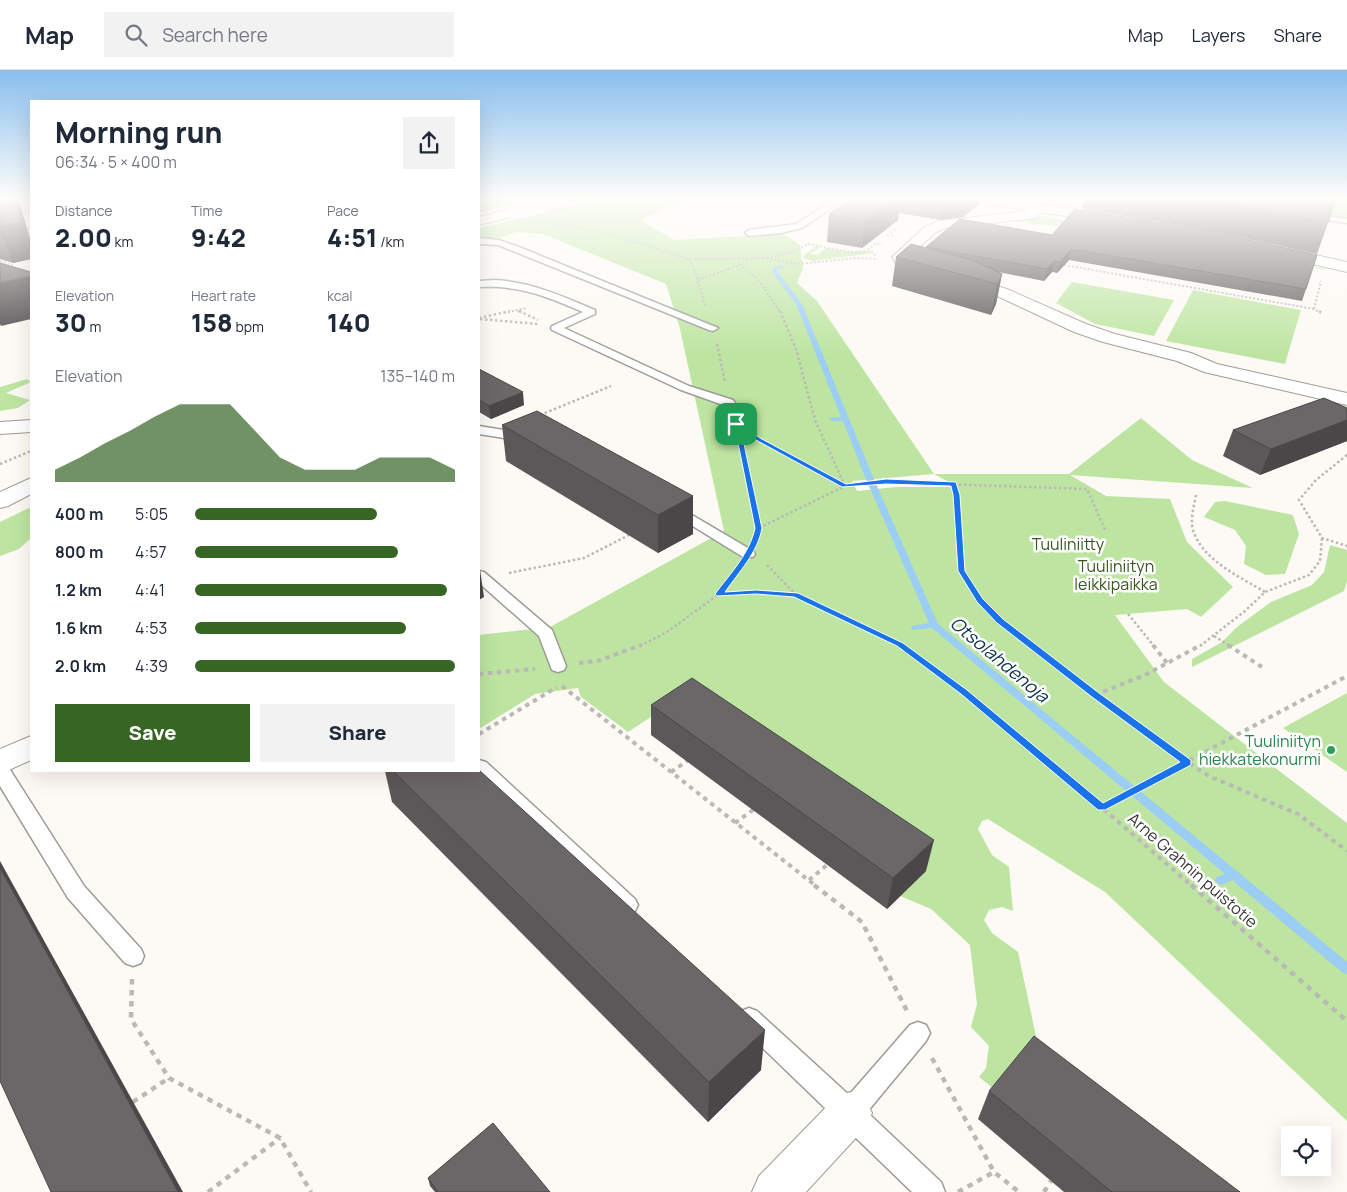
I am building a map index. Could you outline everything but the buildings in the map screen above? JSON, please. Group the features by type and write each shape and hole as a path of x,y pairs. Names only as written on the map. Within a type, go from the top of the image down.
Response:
{"street":[{"path":"906,250 900,257 902,264 929,272"},
{"path":"1288,250 1347,267"},
{"path":"1302,250 1347,258"},
{"path":"946,277 1000,292 1080,328 1109,338 1184,358 1211,368 1347,400"},
{"path":"0,428 30,426"},
{"path":"0,484 30,469"},
{"path":"0,501 30,486"},
{"path":"0,762 30,747"},
{"path":"774,1192 850,1113"}],"lane":[{"path":"519,250 713,328"},
{"path":"480,284 496,282 538,288 591,312 556,328 685,388 729,403"},
{"path":"480,430 532,438"},
{"path":"661,501 748,554"},
{"path":"481,576 546,634 558,666"},
{"path":"480,768 644,921"},
{"path":"0,770 76,892 133,956"},
{"path":"737,1008 850,1113 931,1192"},
{"path":"850,1113 918,1033"}],"path":[{"path":"659,250 688,260 764,258 799,264 856,258 901,260"},
{"path":"842,250 851,252 865,250"},
{"path":"869,250 876,253 878,258"},
{"path":"698,280 740,264 748,259"},
{"path":"0,260 13,265"},
{"name":"Arne Grahnin puistotie","path":"688,260 693,266 713,328 758,528 757,538 767,567 795,594 900,644 964,692 1102,808 1347,1021"},
{"path":"740,264 776,304 796,347 819,430 845,486"},
{"path":"1064,265 1314,309 1322,313"},
{"path":"480,319 540,324"},
{"path":"495,433 611,386"},
{"path":"736,424 758,439 845,486"},
{"path":"0,464 30,451"},
{"path":"1096,695 1144,675 1200,646 1265,592 1309,576 1320,561 1322,538 1299,500 1316,480 1347,455"},
{"path":"758,528 845,486 886,482 1087,489 1106,532"},
{"path":"954,484 957,495 962,571 980,600 1000,621 1096,695 1188,762 1211,777 1298,814 1347,851"},
{"path":"1196,495 1193,529 1199,543 1230,569 1265,592"},
{"path":"481,576 584,558 629,535"},
{"path":"480,674 540,669 597,661 634,649 667,632 719,594 748,554 757,538"},
{"path":"1322,538 1347,546"},
{"path":"719,594 756,592 795,594"},
{"path":"1128,614 1167,663"},
{"path":"1214,636 1265,669"},
{"path":"540,669 862,922 918,1033 994,1172 1019,1192"},
{"path":"1102,808 1347,676"},
{"path":"480,733 560,685"},
{"path":"671,772 687,762"},
{"path":"735,822 752,810"},
{"path":"808,880 827,865"},
{"path":"133,956 131,1019 169,1078 280,1138 311,1192"},
{"path":"133,1102 169,1078"},
{"path":"208,1192 280,1138"},
{"path":"957,1192 994,1172"},
{"path":"1044,1192 1051,1181"}],"green space":[{"path":"583,250 801,250 803,268 797,283 817,301 934,474 1069,474 1141,418 1192,460 1253,488 1070,475 1106,496 1170,499 1187,542 1233,587 1201,617 1187,609 1115,615 1164,682 1347,823 1347,1121 1105,892 988,819 982,821 978,829 992,855 1009,867 1013,911 1002,907 989,910 984,920 992,933 1018,952 1037,1041 999,1093 979,1077 986,1068 989,1046 971,1027 977,1004 970,945 931,909 900,896 926,870 654,715 628,732 581,697 578,688 535,694 480,728 480,635 550,627 724,531 680,329 666,284","holes":["934,474 958,487 896,487 857,491 852,481"]},
{"path":"810,250 815,250 810,254 817,255 823,250 874,253 812,261 803,256"},
{"path":"1217,250 1229,250 1325,269"},
{"path":"1072,282 1174,300 1154,336 1095,324 1056,303"},
{"path":"1193,290 1301,310 1285,364 1166,341"},
{"path":"27,379 30,382 6,393 30,400 18,408 0,411 0,387"},
{"path":"1225,501 1293,515 1299,534 1285,574 1266,575 1244,564 1246,546 1235,530 1204,517 1215,502"},
{"path":"30,507 30,539 19,549 0,556 0,522"},
{"path":"1330,545 1347,550 1347,581 1344,591 1192,667 1192,659 1222,642 1237,627 1271,602 1312,585 1324,572"},
{"name":"Tuuliniityn hiekkatekonurmi","path":"1347,693 1347,772 1283,728"}],"waterway":[{"name":"Otsolahdenoja","path":"783,266 777,268 775,272 799,304 846,419"},
{"path":"832,419 846,419"},
{"name":"Otsolahdenoja","path":"846,419 934,625"},
{"path":"915,628 934,625"},
{"name":"Otsolahdenoja","path":"934,625 1347,969"},
{"path":"1221,880 1233,875"}],"place":[{"name":"Tuuliniityn hiekkatekonurmi","path":"1331,750"}],"route":[{"path":"736,424 758,439 845,486 886,482 954,484 957,495 962,571 980,600 1000,621 1096,695 1188,762 1102,808 964,692 900,644 795,594 756,592 719,594 748,554 757,538 758,528 736,424"}],"park label":[{"name":"Tuuliniitty","path":"1068,544"},
{"name":"Tuuliniityn leikkipaikka","path":"1116,575"}]}
